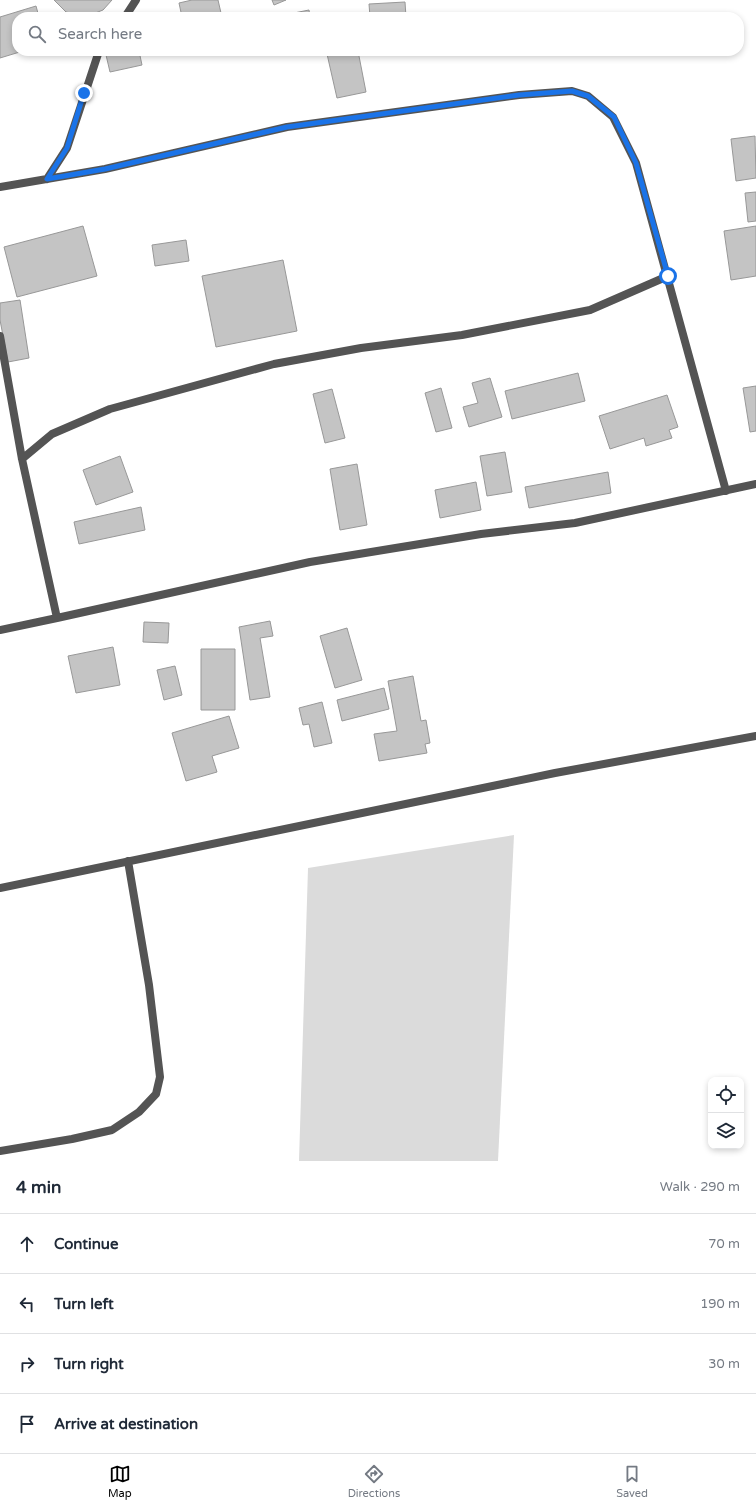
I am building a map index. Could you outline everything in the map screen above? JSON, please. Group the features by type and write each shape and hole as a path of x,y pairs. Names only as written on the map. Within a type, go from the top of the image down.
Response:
{"street":[{"path":"128,12 136,0"},
{"path":"47,179 67,148 97,56"},
{"path":"0,187 105,169 287,127 519,95 572,91 588,96 614,117 636,163 726,491"},
{"path":"22,459 52,434 118,407 274,364 361,348 462,335 590,310 668,276"},
{"path":"0,336 22,459 57,618"},
{"path":"0,630 310,562 481,534 575,523 756,484"},
{"path":"0,888 555,774 756,736"},
{"path":"0,1151 72,1140 112,1130 139,1112 156,1094 160,1077 149,985 128,862"}],"shaded area":[{"path":"514,835 498,1161 299,1161 308,868"}],"building":[{"path":"54,0 112,0 103,10 98,12 66,12"},
{"path":"192,0 218,0 221,12 181,12 179,3"},
{"path":"272,0 286,0 274,5"},
{"path":"405,2 406,12 370,12 369,4"},
{"path":"36,6 38,12 16,12"},
{"path":"309,10 309,12 299,12"},
{"path":"12,13 12,54 0,58 0,17"},
{"path":"106,56 140,56 142,65 110,72"},
{"path":"327,56 359,56 366,92 337,98"},
{"path":"755,136 756,178 736,181 731,139"},
{"path":"756,192 756,221 748,222 745,193"},
{"path":"83,226 97,276 17,297 4,247"},
{"path":"756,226 756,276 731,280 724,231"},
{"path":"186,240 189,261 155,266 152,245"},
{"path":"283,260 297,331 216,347 202,276"},
{"path":"20,300 29,358 8,362 0,320 0,303"},
{"path":"578,373 585,401 512,419 505,391"},
{"path":"490,378 502,417 469,427 463,407 478,403 472,383"},
{"path":"756,386 756,431 750,432 743,388"},
{"path":"441,388 452,428 436,432 425,393"},
{"path":"332,389 345,438 325,443 313,394"},
{"path":"667,395 678,427 669,430 672,438 646,446 644,438 610,449 599,416"},
{"path":"505,452 512,492 487,496 480,456"},
{"path":"120,456 133,492 96,505 83,470"},
{"path":"357,464 367,525 340,530 330,469"},
{"path":"608,472 611,493 529,508 525,487"},
{"path":"476,482 481,510 440,518 435,490"},
{"path":"141,507 145,530 79,544 74,522"},
{"path":"270,621 273,636 260,638 270,697 250,700 239,627"},
{"path":"144,622 169,623 168,643 143,642"},
{"path":"347,628 362,680 335,688 320,636"},
{"path":"113,647 120,685 76,693 68,656"},
{"path":"201,649 235,649 235,710 201,710"},
{"path":"175,666 182,695 164,700 157,670"},
{"path":"413,676 421,721 426,720 430,743 425,744 427,753 379,761 374,734 397,731 388,681"},
{"path":"384,688 389,709 342,721 337,700"},
{"path":"322,702 332,743 314,747 309,724 303,725 299,708"},
{"path":"229,716 239,748 212,756 217,772 186,781 172,733"}],"route":[{"path":"84,93 67,148 47,179 105,169 287,127 519,95 572,91 588,96 614,117 636,163 668,276"}]}
